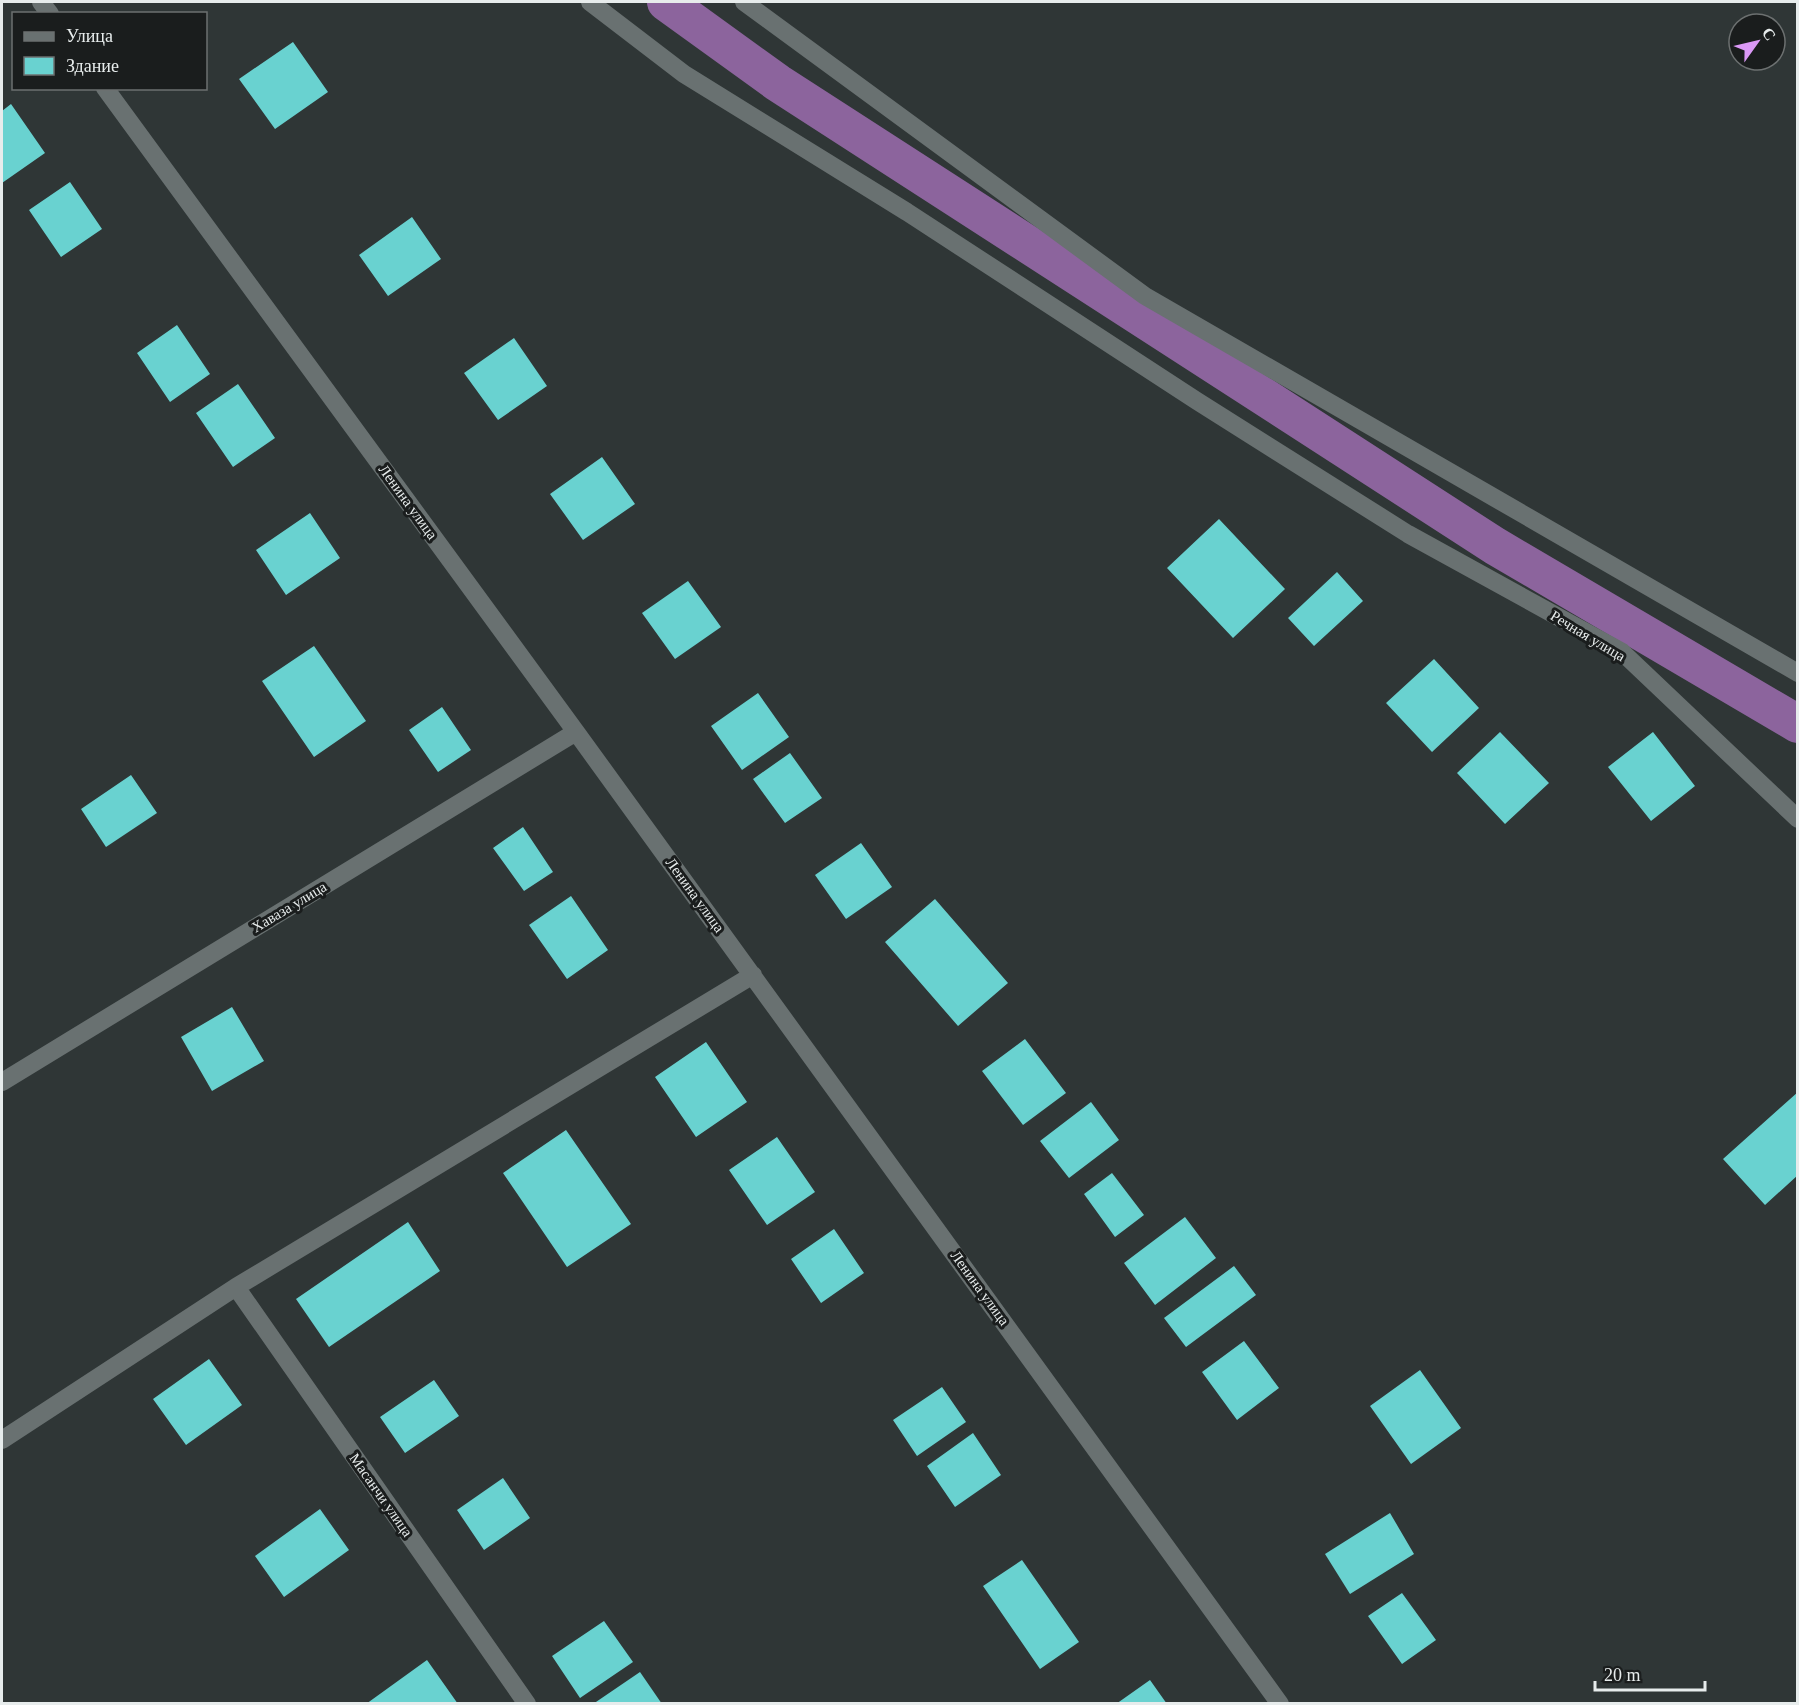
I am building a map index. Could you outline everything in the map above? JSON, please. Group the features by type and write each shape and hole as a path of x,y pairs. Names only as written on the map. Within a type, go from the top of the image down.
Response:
{"street":[{"name":"Речная улица","path":"590,2 684,74 907,212 1197,401 1408,534 1622,652 1797,819"},
{"path":"744,2 1144,296 1797,673"},
{"name":"Ленина улица","path":"106,90 753,975 1280,1704"},
{"name":"Хаваза улица","path":"2,1082 576,732"},
{"path":"2,1440 236,1287 753,975"},
{"name":"Масанчи улица","path":"236,1287 527,1704"}],"building":[{"path":"293,42 328,92 275,129 239,79"},
{"path":"11,104 45,153 2,183 2,111"},
{"path":"70,182 102,229 61,257 29,210"},
{"path":"412,217 441,259 388,296 359,255"},
{"path":"177,325 210,374 170,402 137,353"},
{"path":"514,338 547,386 498,420 464,373"},
{"path":"238,384 275,438 233,467 196,413"},
{"path":"602,457 635,504 583,540 550,494"},
{"path":"310,513 340,558 286,595 256,550"},
{"path":"1219,519 1285,589 1233,638 1167,568"},
{"path":"1337,572 1363,601 1314,646 1288,618"},
{"path":"688,581 721,627 675,659 642,613"},
{"path":"314,646 366,721 314,757 262,681"},
{"path":"1434,659 1479,708 1432,752 1386,703"},
{"path":"758,693 789,737 742,770 711,726"},
{"path":"442,707 471,750 438,772 409,730"},
{"path":"1500,732 1549,783 1505,824 1457,773"},
{"path":"1653,732 1695,786 1651,821 1608,767"},
{"path":"790,753 822,798 785,823 753,779"},
{"path":"131,775 157,813 106,847 81,809"},
{"path":"523,827 553,872 524,891 493,848"},
{"path":"861,843 892,887 846,919 815,875"},
{"path":"571,896 608,950 567,979 529,925"},
{"path":"935,899 1008,983 958,1026 885,942"},
{"path":"232,1007 264,1061 212,1091 181,1037"},
{"path":"1025,1039 1066,1093 1023,1125 982,1071"},
{"path":"706,1042 747,1102 696,1137 655,1077"},
{"path":"1798,1092 1798,1175 1765,1205 1723,1159"},
{"path":"1091,1102 1119,1140 1069,1178 1040,1141"},
{"path":"566,1130 631,1224 567,1267 503,1173"},
{"path":"777,1137 815,1192 767,1225 729,1170"},
{"path":"1112,1173 1144,1215 1115,1237 1084,1194"},
{"path":"1185,1217 1216,1258 1155,1305 1124,1263"},
{"path":"408,1222 440,1271 329,1347 296,1299"},
{"path":"834,1229 864,1273 821,1303 791,1259"},
{"path":"1234,1266 1256,1295 1186,1347 1164,1318"},
{"path":"1244,1341 1279,1388 1237,1420 1202,1372"},
{"path":"209,1359 242,1405 186,1445 153,1399"},
{"path":"1420,1370 1461,1428 1411,1464 1370,1406"},
{"path":"434,1380 459,1416 405,1453 380,1417"},
{"path":"942,1387 966,1422 917,1456 893,1420"},
{"path":"973,1433 1001,1475 955,1507 927,1466"},
{"path":"503,1478 530,1518 484,1550 457,1510"},
{"path":"320,1509 349,1550 284,1597 255,1556"},
{"path":"1390,1513 1414,1554 1350,1594 1325,1554"},
{"path":"1022,1560 1079,1642 1040,1669 983,1586"},
{"path":"1402,1593 1436,1640 1402,1664 1368,1616"},
{"path":"604,1621 633,1662 580,1698 552,1656"},
{"path":"427,1660 458,1704 366,1704"},
{"path":"640,1672 662,1704 593,1704"},
{"path":"1150,1680 1167,1704 1116,1704"}],"waterway":[{"path":"666,2 778,83 1495,546 1798,724"}]}
